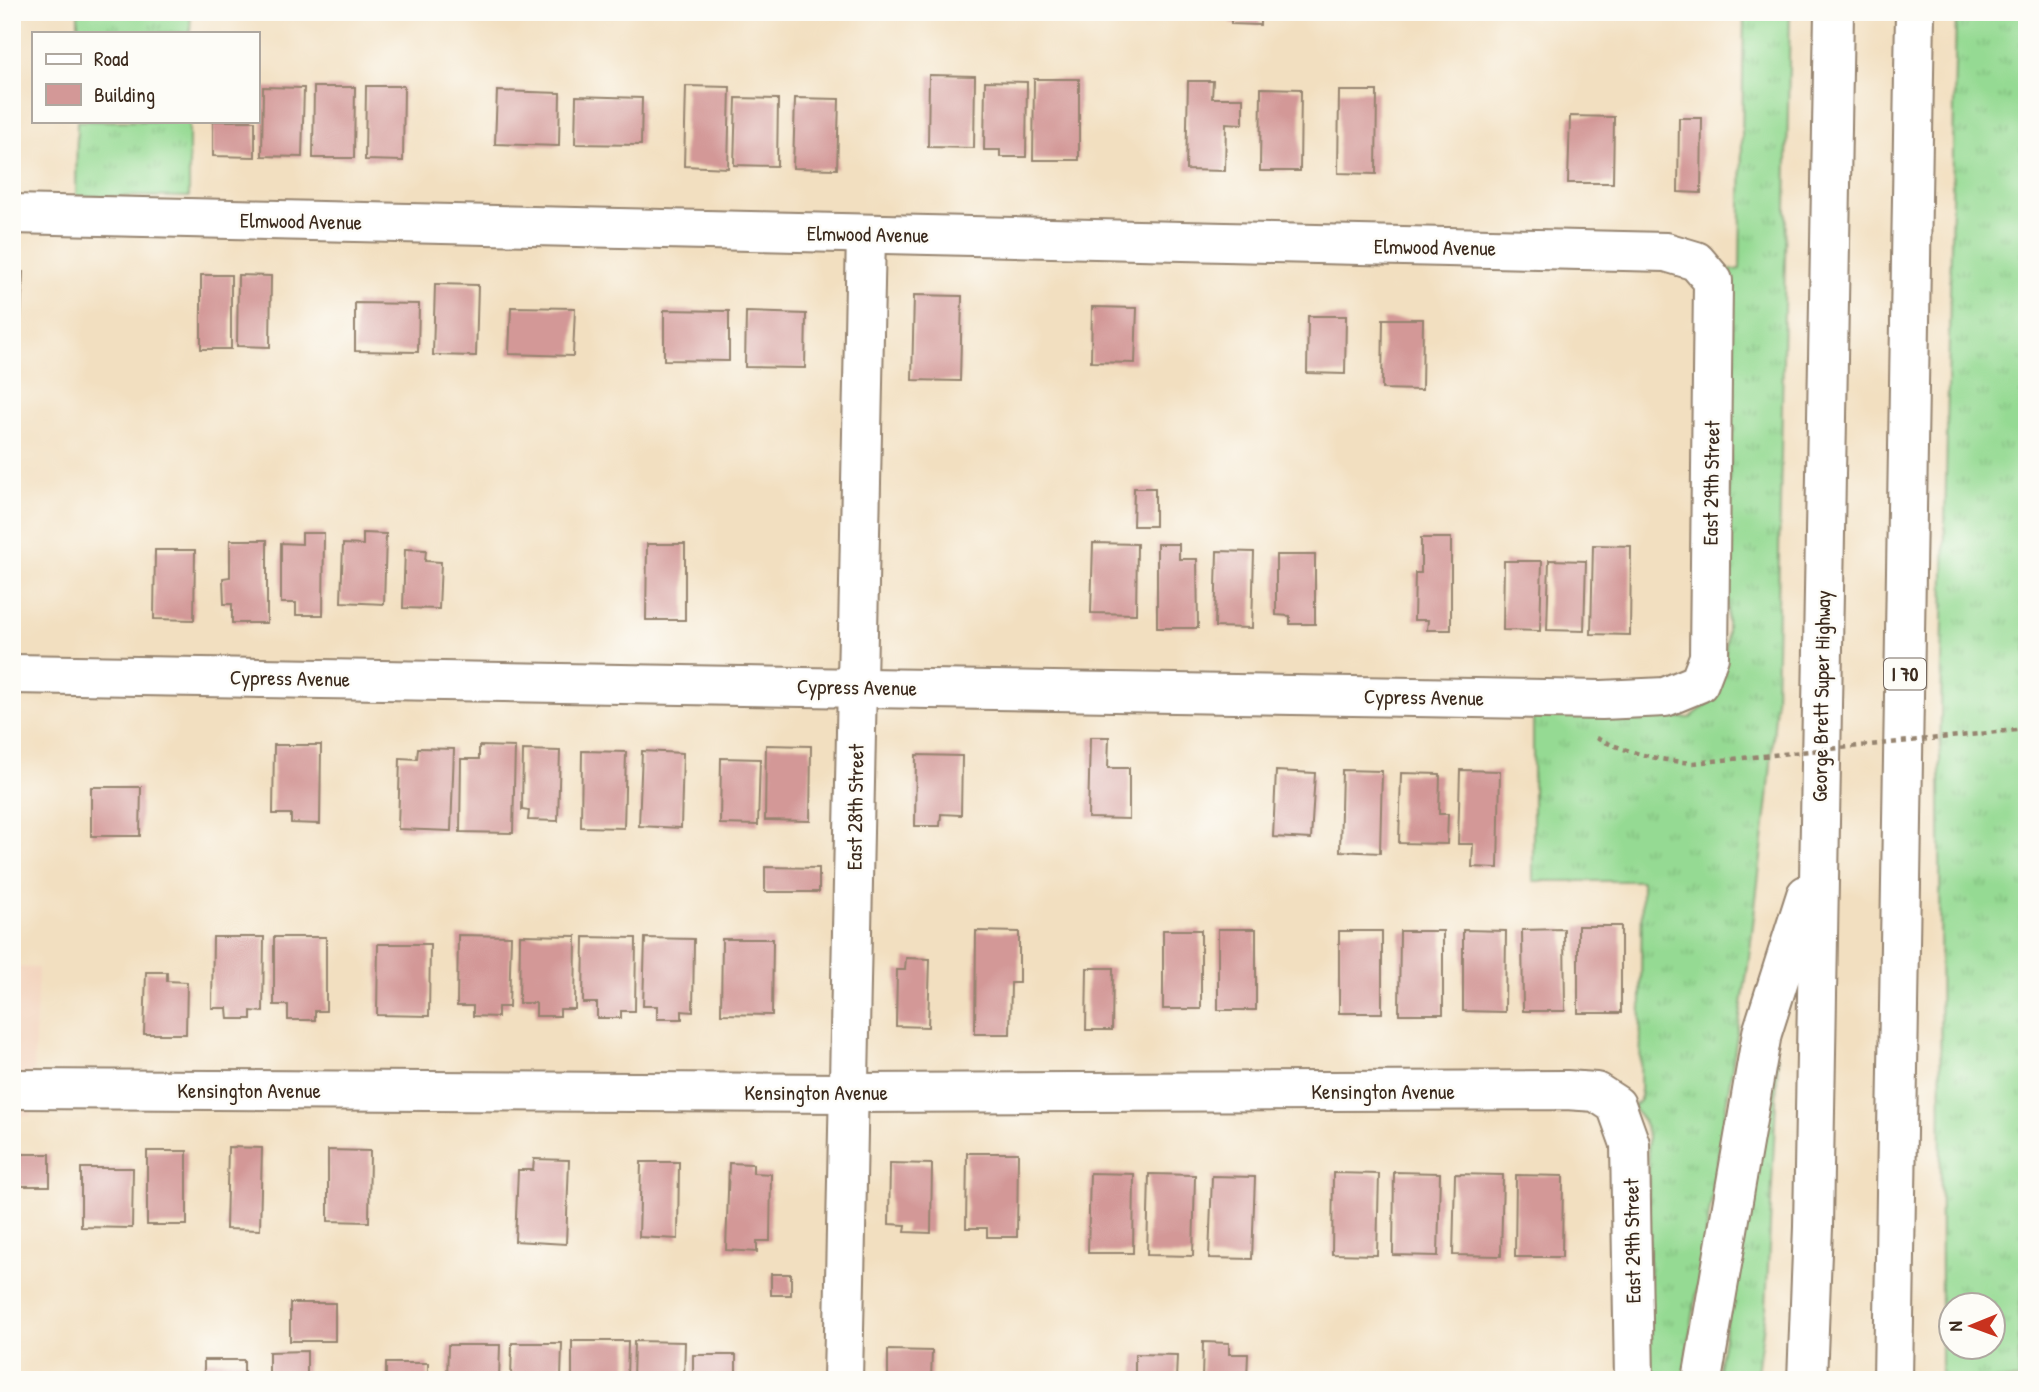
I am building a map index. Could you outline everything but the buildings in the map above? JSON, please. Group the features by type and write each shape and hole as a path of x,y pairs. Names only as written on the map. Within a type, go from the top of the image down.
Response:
{"main road":[{"name":"George Brett Super Highway","path":"1807,1380 1813,1227 1834,12"},
{"name":"I 70","path":"1893,1380 1915,12"},
{"name":"Elmwood Avenue","path":"12,214 1667,252 1696,261 1713,281"},
{"name":"East 28th Street","path":"843,1380 866,234"},
{"name":"East 29th Street","path":"1699,683 1709,657 1713,281"},
{"name":"Cypress Avenue","path":"12,674 1602,699 1665,697 1699,683"},
{"path":"1702,1380 1762,1033 1818,857"},
{"name":"Kensington Avenue","path":"12,1089 850,1093 1566,1090 1596,1092 1616,1105"},
{"name":"East 29th Street","path":"1616,1105 1630,1144 1634,1380"},
{"path":"1894,1336 1901,1380"}],"path":[{"path":"1590,735 1632,754 1661,761 1693,763 2027,729"}],"shaded area":[{"path":"12,967 38,968 32,1116 12,1116"}],"green space":[{"path":"78,12 191,12 190,32 78,32"},
{"path":"1744,12 1790,12 1776,703 1768,799 1748,966 1683,1380 1650,1380 1648,1136 1643,1121 1633,1107 1640,1101 1642,881 1533,881 1533,712 1690,718 1715,698 1724,670 1727,630 1732,297 1727,271 1740,269"},
{"path":"1956,12 2027,12 2027,1257 2019,1315 2019,1380 1941,1380 1941,1360 2008,1360 2008,1290 1941,1290 1940,759"},
{"path":"77,122 189,122 189,197 76,196"},
{"path":"1771,1042 1778,1059 1766,1309 1756,1380 1717,1380"}]}
